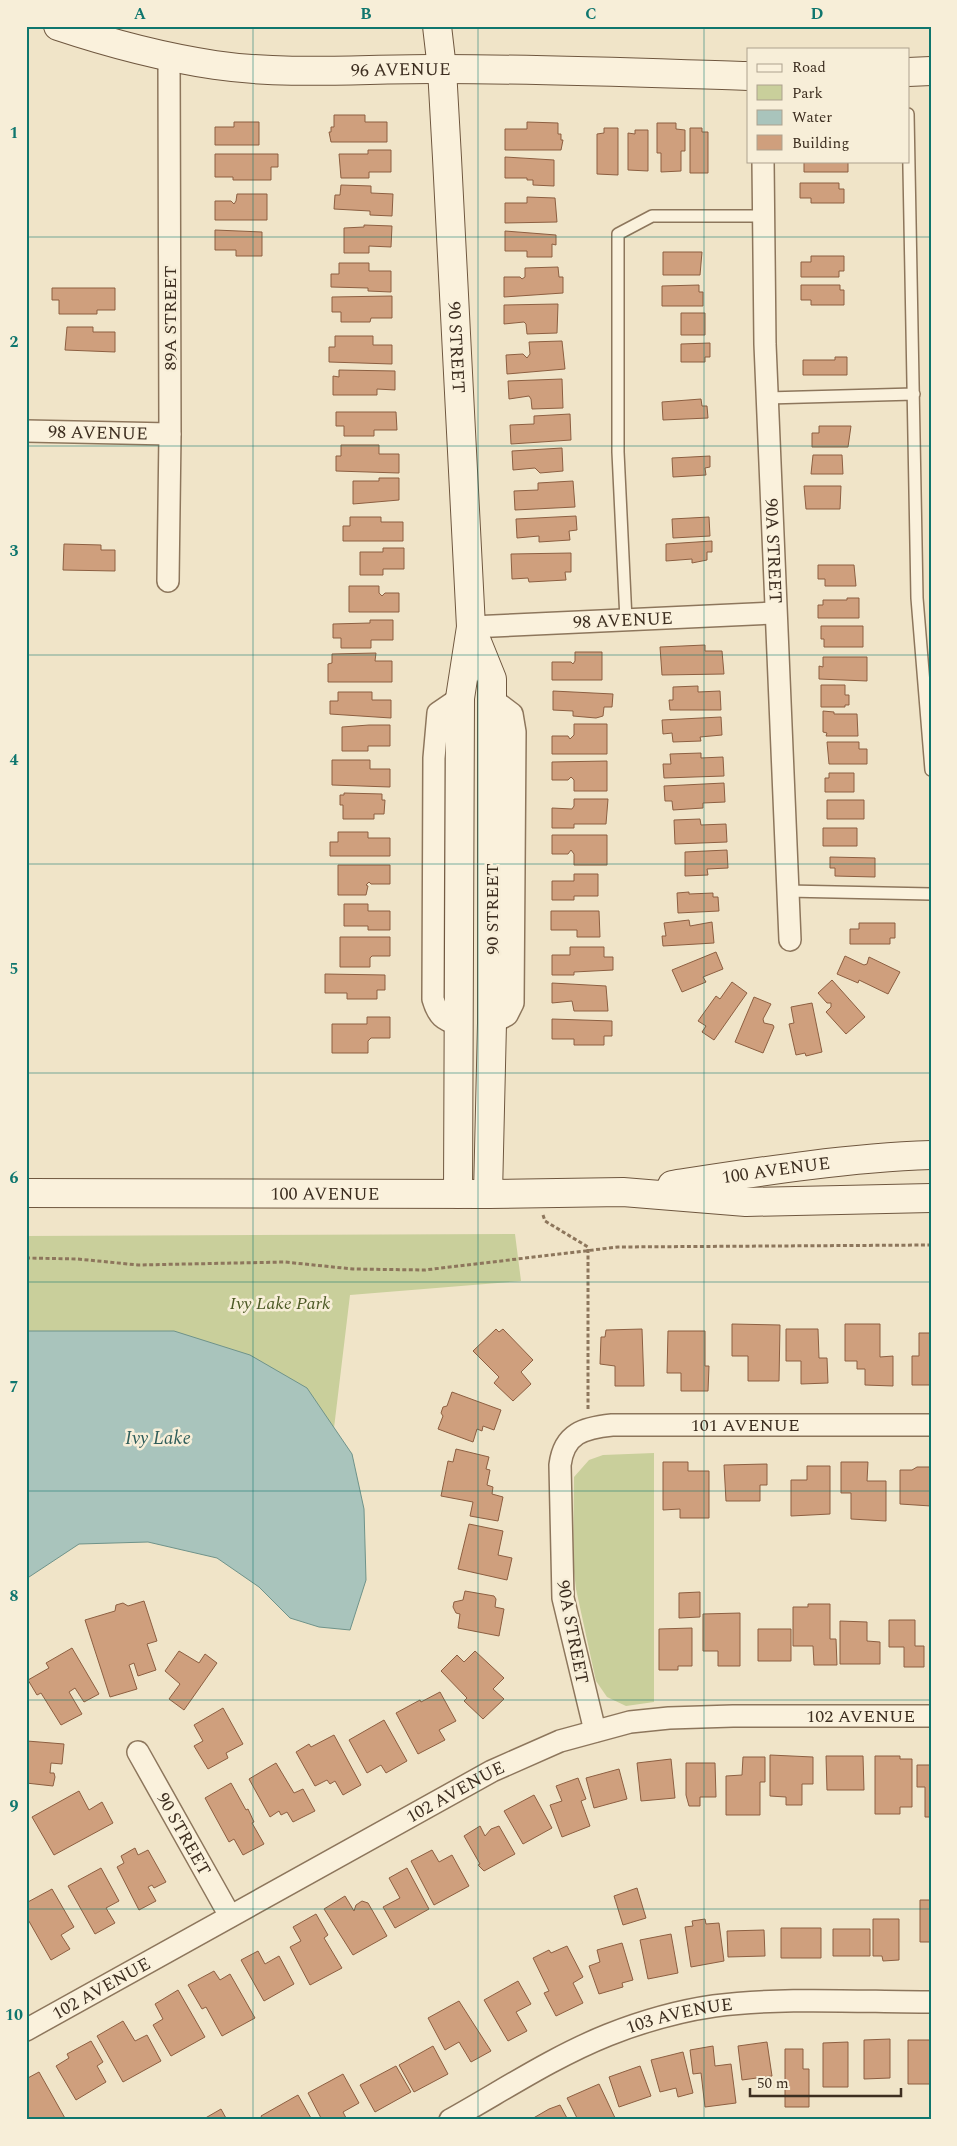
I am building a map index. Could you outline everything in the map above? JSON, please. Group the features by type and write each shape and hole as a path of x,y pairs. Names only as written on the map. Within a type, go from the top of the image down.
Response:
{"street":[{"name":"96 AVENUE","path":"58,26 114,44 169,56 216,65 255,68 442,69 747,76"},
{"name":"90 STREET","path":"437,26 442,69 471,628 478,699 474,1024 458,1194"},
{"name":"89A STREET","path":"168,581 170,434 169,56"},
{"path":"910,72 931,71"},
{"name":"90A STREET","path":"763,162 767,398 790,940"},
{"name":"98 AVENUE","path":"26,431 170,434"},
{"name":"98 AVENUE","path":"471,628 775,613"},
{"path":"474,1024 507,1015 513,1003 515,732 512,714 478,699"},
{"name":"90 STREET","path":"474,1024 488,1194"},
{"name":"100 AVENUE","path":"623,1192 779,1170 899,1156 931,1155"},
{"name":"100 AVENUE","path":"26,1193 488,1194 623,1192 746,1202 931,1198"},
{"name":"101 AVENUE","path":"588,1427 612,1425 931,1425"},
{"name":"90A STREET","path":"588,1427 567,1443 561,1455 562,1584 595,1731"},
{"name":"102 AVENUE","path":"26,2030 492,1771 560,1740 630,1722 669,1718 733,1716 931,1716"},
{"name":"90 STREET","path":"138,1752 230,1916"},
{"name":"103 AVENUE","path":"450,2120 583,2046 609,2034 670,2016 714,2006 761,2002 931,2002"}],"lane":[{"path":"909,162 917,598 931,770"},
{"path":"626,620 618,452 618,234 652,216 763,216"},
{"path":"767,398 914,394"},
{"path":"787,891 931,894"}],"path":[{"path":"541,1193 542,1213 545,1221 588,1247 588,1427"},
{"path":"26,1258 78,1259 138,1265 285,1262 353,1269 425,1270 618,1248 931,1245"}],"green space":[{"name":"Ivy Lake Park","path":"515,1234 521,1281 350,1295 334,1428 223,1346 26,1332 26,1236"},
{"path":"654,1453 654,1702 626,1706 607,1697 596,1681 576,1589 573,1563 574,1477 589,1460 603,1455"}],"water":[{"name":"Ivy Lake","path":"26,1331 174,1331 250,1355 307,1388 352,1454 364,1509 366,1580 350,1630 319,1627 290,1618 259,1587 217,1558 148,1542 79,1544 26,1579"}],"building":[{"path":"334,115 365,115 365,122 387,122 387,142 331,142 329,132 331,132 331,127 334,127"},
{"path":"234,122 259,122 259,145 215,145 215,127 234,127"},
{"path":"527,122 558,123 558,134 561,134 561,140 563,140 561,150 505,150 505,129 527,129"},
{"path":"657,123 676,123 676,129 685,130 685,151 681,151 681,171 661,172 661,153 657,153"},
{"path":"604,128 618,128 618,175 597,174 597,134 604,133"},
{"path":"690,128 702,128 702,132 708,132 708,173 690,173"},
{"path":"635,130 648,130 648,171 628,170 628,133 635,134"},
{"path":"368,150 391,150 391,172 369,172 369,178 341,178 339,154 368,154"},
{"path":"215,154 278,154 278,167 271,167 271,180 233,180 233,177 215,177"},
{"path":"505,157 554,160 554,186 533,185 533,180 527,180 527,178 505,178"},
{"path":"804,162 848,162 848,172 804,172"},
{"path":"800,183 839,183 839,189 844,189 844,203 811,203 811,198 800,198"},
{"path":"341,185 371,186 371,193 393,194 392,216 370,215 370,211 334,209 335,195 340,195"},
{"path":"237,194 267,194 267,220 215,220 215,201 231,201 234,204"},
{"path":"527,197 555,198 557,222 505,223 505,203 527,203"},
{"path":"364,225 392,226 391,247 369,246 369,253 344,253 344,228 364,227"},
{"path":"215,230 262,232 262,256 236,256 236,250 215,250"},
{"path":"505,231 556,235 556,245 552,244 552,257 527,257 527,251 505,251"},
{"path":"663,252 702,252 700,275 663,275"},
{"path":"811,256 844,256 844,271 839,271 839,277 801,277 801,262 811,262"},
{"path":"339,263 369,263 369,271 391,271 391,292 368,291 368,288 331,287 331,274 339,274"},
{"path":"558,267 559,277 563,277 563,293 504,297 504,277 520,277 522,279 525,277 525,268"},
{"path":"699,285 699,292 703,292 703,306 662,306 662,286"},
{"path":"801,285 840,285 840,290 844,290 844,305 811,305 811,300 801,300"},
{"path":"52,288 115,288 115,310 97,310 97,314 59,314 59,300 52,300"},
{"path":"392,296 392,318 371,318 370,322 341,322 341,312 332,312 332,297"},
{"path":"558,304 557,333 527,334 524,322 504,324 504,305"},
{"path":"681,313 705,313 705,335 681,335"},
{"path":"67,327 93,327 93,332 115,332 115,352 65,350"},
{"path":"335,336 373,336 373,345 392,345 392,364 329,362 329,347 335,347"},
{"path":"562,341 565,369 507,374 506,355 523,354 527,358 530,354 529,342"},
{"path":"710,343 710,357 705,357 705,362 681,362 681,344"},
{"path":"835,357 847,357 847,375 803,375 803,360 835,360"},
{"path":"339,370 395,371 395,390 377,389 377,395 333,395 333,376 339,377"},
{"path":"562,379 563,408 532,409 529,396 509,399 508,381"},
{"path":"701,399 702,406 707,406 708,418 663,420 662,402"},
{"path":"336,412 396,412 397,430 374,430 374,436 344,436 344,426 336,426"},
{"path":"570,414 571,440 511,444 510,425 534,424 534,416"},
{"path":"819,426 851,426 848,447 812,447 812,433 819,433"},
{"path":"341,445 379,445 379,454 399,454 399,473 336,471 336,456 341,456"},
{"path":"562,448 563,471 540,473 535,468 513,470 512,451"},
{"path":"813,455 842,455 843,474 811,474"},
{"path":"710,456 710,467 705,468 706,475 673,477 672,458"},
{"path":"379,478 399,478 399,500 353,504 353,481 379,481"},
{"path":"573,481 575,507 515,510 514,491 538,490 538,483"},
{"path":"804,486 841,486 840,509 806,509"},
{"path":"576,516 577,530 569,531 570,540 539,542 539,536 517,538 516,519"},
{"path":"350,517 381,517 381,522 403,522 403,541 343,541 343,526 350,526"},
{"path":"709,517 710,536 673,538 672,519"},
{"path":"712,541 712,552 707,552 707,560 692,563 692,559 666,561 666,544"},
{"path":"64,544 101,545 101,550 115,550 115,571 63,570"},
{"path":"383,548 404,548 404,569 383,569 383,575 360,575 360,552 383,552"},
{"path":"571,553 571,572 565,572 566,580 529,582 528,578 512,579 511,554"},
{"path":"818,565 854,565 856,586 825,586 825,579 818,579"},
{"path":"349,586 379,586 379,593 382,596 385,593 399,593 399,612 349,612"},
{"path":"847,598 859,598 859,618 818,618 818,605 823,605 823,600 847,600"},
{"path":"370,620 393,620 393,640 371,640 371,648 341,648 341,638 333,638 333,624 370,623"},
{"path":"821,626 863,626 863,647 824,647 824,639 821,639"},
{"path":"705,645 705,651 722,651 724,674 662,675 660,647"},
{"path":"575,652 602,652 602,680 552,680 552,662 571,662 573,664"},
{"path":"376,653 375,661 392,661 392,682 328,682 328,664 332,663 332,654"},
{"path":"823,657 867,657 867,681 819,679 819,666 823,667"},
{"path":"821,685 845,685 845,695 849,695 849,705 845,705 845,707 821,707"},
{"path":"698,686 698,692 720,691 721,710 670,710 669,700 673,700 673,687"},
{"path":"553,691 613,694 612,707 604,707 603,716 596,718 573,716 573,711 553,710"},
{"path":"338,692 372,692 372,700 391,700 391,718 330,714 330,701 338,701"},
{"path":"823,711 834,712 834,714 857,714 858,736 826,736 827,733 823,732"},
{"path":"721,717 722,735 700,737 701,741 673,742 672,733 663,734 662,720"},
{"path":"574,724 607,724 607,754 552,754 552,736 568,736 570,739 574,735"},
{"path":"390,725 390,746 368,746 368,751 342,751 342,727"},
{"path":"827,742 859,742 859,749 867,749 867,764 829,764"},
{"path":"701,753 701,758 723,757 724,776 664,778 663,764 671,764 670,754"},
{"path":"332,760 370,760 370,769 390,769 390,787 332,785"},
{"path":"607,761 607,791 574,791 574,780 571,777 568,780 552,780 552,762"},
{"path":"829,773 854,773 854,792 825,792 825,778 829,778"},
{"path":"724,783 725,802 703,803 703,808 673,810 672,801 665,801 664,786"},
{"path":"344,793 382,794 382,800 385,800 384,814 374,814 374,819 343,819 343,805 340,805 340,795 344,795"},
{"path":"574,799 608,799 606,824 574,824 574,828 552,828 552,808 572,809"},
{"path":"827,800 864,800 864,819 827,819"},
{"path":"700,819 701,825 726,824 727,842 675,844 674,820"},
{"path":"823,828 857,828 857,846 823,846"},
{"path":"338,832 368,832 368,838 390,838 390,856 330,856 330,842 338,842"},
{"path":"552,835 607,835 607,865 574,865 574,854 571,850 568,854 552,854"},
{"path":"727,850 728,868 707,869 708,875 685,876 685,852"},
{"path":"830,857 875,858 875,877 835,876 835,868 830,868"},
{"path":"338,865 390,865 390,884 371,884 369,882 366,885 368,886 366,895 338,895"},
{"path":"574,874 598,874 598,896 574,896 574,900 552,900 552,881 574,881"},
{"path":"689,892 689,894 713,893 713,897 718,897 719,911 678,913 677,893"},
{"path":"344,904 368,904 368,911 390,911 390,930 368,930 368,926 344,926"},
{"path":"551,911 599,911 600,937 577,937 577,930 551,930"},
{"path":"689,920 690,926 712,922 714,943 663,946 662,936 666,936 664,923"},
{"path":"859,923 895,923 895,938 890,938 890,944 850,944 850,929 859,929"},
{"path":"340,937 390,937 390,956 372,956 370,958 370,967 340,967"},
{"path":"570,947 604,947 604,957 613,957 613,970 574,972 574,975 552,975 552,955 570,955"},
{"path":"716,952 723,969 703,977 706,982 682,992 672,970"},
{"path":"845,956 864,965 867,964 869,957 900,972 888,994 859,980 858,983 837,974"},
{"path":"325,974 385,975 385,990 377,990 377,999 347,999 347,993 325,993"},
{"path":"832,980 865,1017 846,1034 826,1012 831,1007 831,1003 827,1003 818,993"},
{"path":"732,982 747,993 714,1040 702,1032 706,1026 698,1021 716,996 720,999"},
{"path":"552,983 606,986 608,1011 574,1011 572,1001 552,1003"},
{"path":"754,997 771,1004 763,1019 764,1023 774,1027 763,1053 735,1042"},
{"path":"812,1003 822,1052 806,1056 805,1053 796,1055 789,1024 794,1023 791,1007"},
{"path":"367,1017 390,1017 390,1038 371,1038 368,1041 368,1053 332,1053 332,1024 367,1024"},
{"path":"552,1019 612,1021 612,1036 604,1036 604,1045 574,1045 574,1039 552,1039"},
{"path":"732,1324 780,1325 779,1381 748,1381 748,1356 732,1356"},
{"path":"845,1324 880,1324 880,1357 893,1356 893,1386 865,1385 865,1369 857,1369 857,1361 845,1361"},
{"path":"496,1329 499,1332 503,1329 533,1360 521,1372 531,1384 513,1401 494,1383 499,1377 473,1351"},
{"path":"642,1329 644,1386 615,1386 615,1366 600,1364 601,1337 605,1337 606,1330"},
{"path":"786,1329 818,1329 819,1358 827,1358 828,1383 801,1384 801,1361 786,1361"},
{"path":"668,1331 705,1331 705,1366 709,1366 708,1391 681,1391 681,1373 667,1373"},
{"path":"919,1333 931,1333 931,1385 912,1385 912,1356 919,1356"},
{"path":"452,1392 501,1410 494,1430 483,1426 482,1431 477,1429 473,1442 438,1429 443,1416 441,1413 443,1407 447,1406"},
{"path":"456,1449 489,1457 486,1469 490,1470 487,1485 493,1487 492,1494 503,1497 498,1521 470,1516 473,1502 441,1496 448,1461 453,1462"},
{"path":"663,1462 688,1462 688,1471 709,1471 709,1518 680,1518 680,1509 663,1510"},
{"path":"841,1462 868,1462 867,1481 886,1481 886,1521 851,1519 851,1493 841,1493"},
{"path":"767,1464 767,1485 760,1485 760,1501 726,1501 724,1465"},
{"path":"807,1466 830,1466 830,1514 791,1516 791,1480 807,1480"},
{"path":"917,1467 931,1467 931,1506 900,1504 900,1470 912,1470"},
{"path":"469,1524 503,1531 498,1555 512,1558 507,1580 458,1569"},
{"path":"465,1591 494,1596 496,1599 495,1607 504,1609 499,1636 458,1628 460,1614 456,1613 453,1607 454,1602 463,1600"},
{"path":"700,1592 700,1617 679,1618 679,1593"},
{"path":"144,1601 157,1641 147,1644 156,1670 138,1676 134,1663 129,1665 137,1689 110,1697 85,1620 115,1611 116,1605 123,1603 128,1606"},
{"path":"808,1604 830,1604 830,1639 836,1639 837,1665 814,1665 813,1646 793,1646 793,1607 808,1607"},
{"path":"740,1613 740,1666 718,1666 718,1651 703,1651 703,1614"},
{"path":"889,1620 915,1620 915,1646 924,1646 924,1667 904,1667 904,1647 889,1647"},
{"path":"840,1621 867,1622 867,1641 880,1642 880,1664 840,1664"},
{"path":"692,1628 692,1666 678,1666 678,1670 659,1670 659,1629"},
{"path":"758,1629 791,1629 791,1661 758,1661"},
{"path":"72,1648 99,1694 84,1702 75,1688 69,1692 82,1714 61,1725 41,1693 37,1695 28,1680 49,1668 46,1663"},
{"path":"179,1651 199,1663 205,1654 217,1663 184,1710 169,1699 180,1684 165,1671"},
{"path":"475,1651 504,1678 493,1689 504,1699 483,1719 464,1701 467,1698 441,1671 457,1655 464,1662"},
{"path":"440,1692 456,1721 439,1730 445,1740 418,1754 396,1713"},
{"path":"223,1708 243,1744 226,1753 228,1758 208,1769 194,1746 203,1741 194,1725"},
{"path":"384,1720 407,1761 386,1773 381,1765 367,1773 349,1740"},
{"path":"334,1735 361,1785 343,1795 335,1781 330,1784 327,1780 315,1786 296,1752 309,1744 311,1747"},
{"path":"27,1741 64,1744 62,1764 51,1763 50,1773 54,1773 55,1777 53,1786 26,1783"},
{"path":"770,1755 813,1757 813,1784 802,1784 802,1805 786,1805 786,1797 770,1796"},
{"path":"826,1756 863,1756 864,1790 827,1790"},
{"path":"875,1756 900,1756 900,1759 912,1759 912,1807 900,1807 900,1814 875,1814"},
{"path":"743,1757 765,1757 765,1782 760,1782 760,1815 726,1815 726,1776 742,1775"},
{"path":"671,1759 675,1798 641,1801 637,1763"},
{"path":"276,1763 294,1793 303,1789 315,1811 293,1822 287,1812 281,1815 279,1811 270,1817 249,1779"},
{"path":"686,1763 715,1763 716,1797 700,1797 700,1806 689,1806 686,1795"},
{"path":"917,1765 931,1765 931,1817 925,1817 925,1787 917,1787"},
{"path":"619,1769 627,1799 594,1808 586,1778"},
{"path":"578,1778 586,1799 581,1801 590,1826 562,1837 550,1805 562,1801 556,1786"},
{"path":"231,1783 246,1810 248,1809 254,1822 252,1823 264,1844 243,1855 234,1839 229,1842 205,1798"},
{"path":"79,1791 89,1810 102,1802 113,1823 54,1855 32,1817"},
{"path":"534,1795 552,1828 523,1844 504,1811"},
{"path":"480,1826 485,1836 491,1829 499,1826 515,1854 484,1871 478,1865 480,1864 464,1836"},
{"path":"135,1848 138,1855 148,1850 166,1882 154,1888 152,1885 148,1887 156,1901 139,1910 117,1867 124,1863 121,1856"},
{"path":"432,1850 439,1862 452,1855 469,1886 434,1905 411,1861"},
{"path":"101,1868 119,1901 106,1908 115,1923 95,1934 68,1886"},
{"path":"407,1868 429,1909 395,1928 383,1907 400,1898 389,1878"},
{"path":"637,1888 646,1918 623,1925 614,1896"},
{"path":"52,1889 74,1927 61,1935 70,1949 51,1960 26,1916 26,1903"},
{"path":"345,1896 354,1911 356,1905 362,1901 368,1903 387,1936 353,1955 324,1909"},
{"path":"920,1900 931,1900 931,1942 920,1942"},
{"path":"316,1914 328,1935 324,1938 342,1968 310,1985 290,1947 301,1941 293,1927"},
{"path":"705,1919 706,1924 719,1923 724,1961 691,1967 685,1927 693,1926 692,1921"},
{"path":"873,1919 899,1919 899,1960 883,1961 882,1956 873,1956"},
{"path":"781,1928 821,1928 821,1958 781,1958"},
{"path":"833,1929 870,1929 870,1956 833,1956"},
{"path":"764,1930 765,1956 728,1957 727,1931"},
{"path":"671,1934 678,1973 648,1979 640,1940"},
{"path":"622,1943 633,1980 622,1983 623,1987 599,1994 589,1966 600,1962 597,1950"},
{"path":"567,1946 583,1977 573,1983 583,2003 556,2016 544,1993 549,1991 533,1958 549,1950 551,1953"},
{"path":"258,1951 265,1964 279,1956 294,1984 264,2001 241,1960"},
{"path":"214,1971 220,1980 230,1974 255,2018 222,2036 206,2007 202,2009 188,1985"},
{"path":"518,1981 531,2004 516,2012 527,2031 508,2041 484,2000"},
{"path":"178,1990 205,2037 171,2056 153,2025 163,2019 155,2004"},
{"path":"459,2001 491,2051 471,2062 459,2042 445,2050 428,2018"},
{"path":"123,2021 135,2041 147,2035 161,2061 123,2082 97,2036"},
{"path":"890,2039 890,2078 864,2079 864,2040"},
{"path":"908,2040 931,2040 931,2084 908,2084"},
{"path":"91,2041 103,2062 97,2066 106,2082 76,2100 56,2066 69,2058 67,2054"},
{"path":"767,2042 772,2076 742,2080 738,2046"},
{"path":"848,2042 848,2087 823,2087 823,2043"},
{"path":"433,2046 448,2074 414,2092 399,2065"},
{"path":"713,2046 715,2066 731,2064 736,2103 705,2107 701,2073 693,2074 690,2050"},
{"path":"785,2049 803,2049 803,2069 809,2069 809,2107 785,2107"},
{"path":"683,2052 693,2093 678,2097 676,2088 660,2092 651,2060"},
{"path":"396,2066 411,2092 375,2112 360,2085"},
{"path":"640,2066 651,2096 619,2107 609,2077"},
{"path":"39,2072 66,2120 28,2120 26,2079"},
{"path":"343,2074 359,2103 343,2112 347,2120 322,2120 308,2093"},
{"path":"599,2084 616,2120 578,2120 567,2098"},
{"path":"298,2095 312,2120 263,2120 261,2116"},
{"path":"560,2105 568,2120 530,2120 549,2109"},
{"path":"221,2109 227,2120 202,2120"}]}
